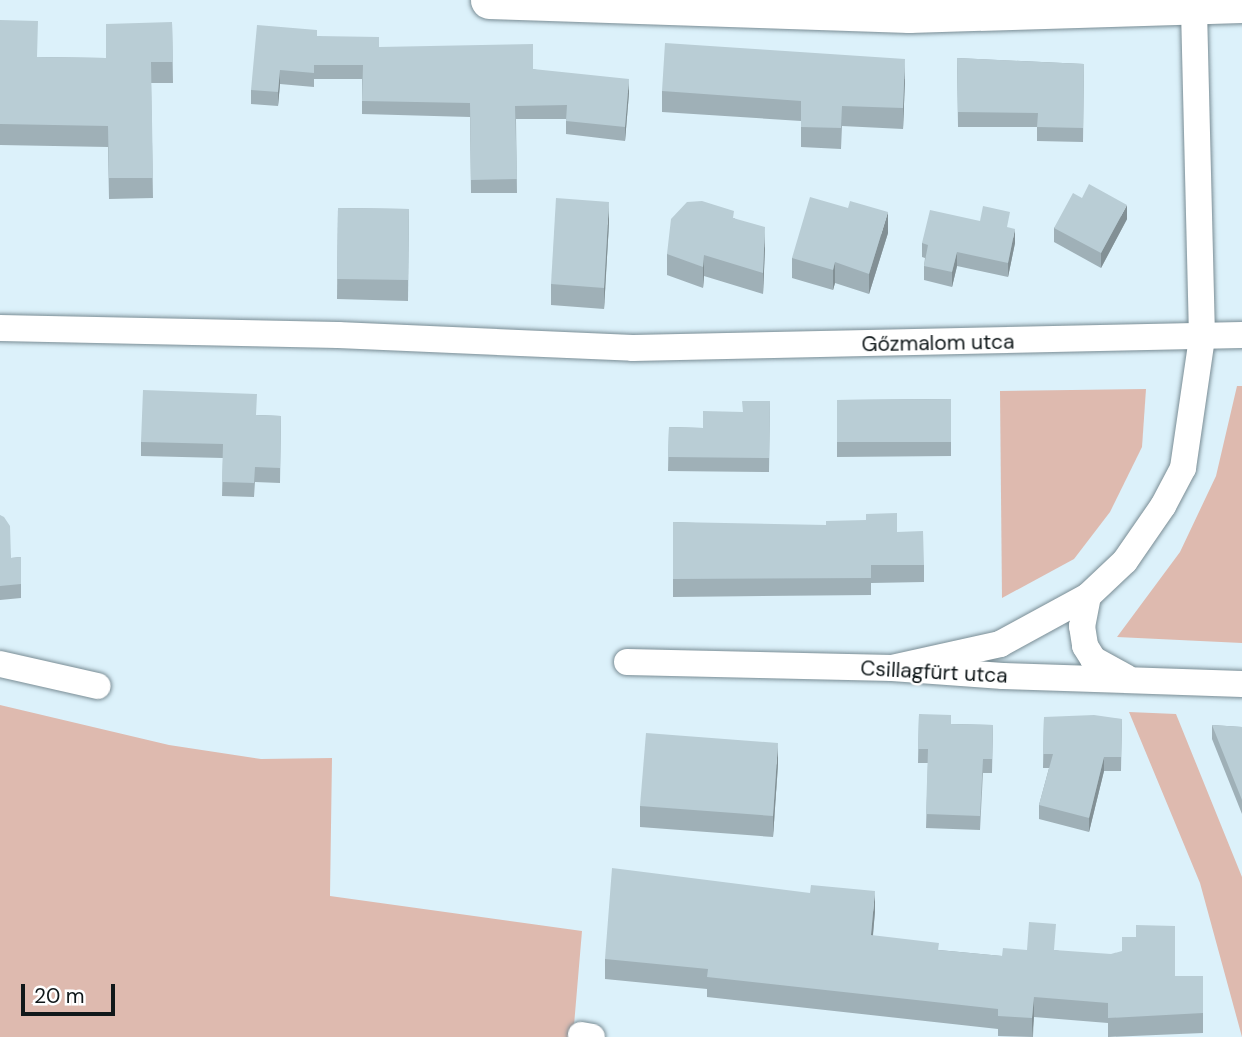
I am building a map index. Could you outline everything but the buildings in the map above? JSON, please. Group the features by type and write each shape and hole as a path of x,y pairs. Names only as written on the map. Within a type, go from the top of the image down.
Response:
{"street":[{"path":"489,0 909,14 1242,4"},
{"path":"892,668 1000,644 1088,596 1125,561 1183,468 1202,337 1194,7"},
{"name":"Gőzmalom utca","path":"0,328 324,335 634,348 1242,335"},
{"path":"1088,596 1082,626 1085,646 1107,669 1131,680"},
{"name":"Csillagfürt utca","path":"627,662 892,668 1242,684"},
{"path":"0,664 98,685"}],"shaded area":[{"path":"1237,386 1242,386 1242,643 1117,637 1180,552 1216,476"},
{"path":"1146,389 1142,447 1110,512 1074,559 1002,598 1000,391"},
{"path":"0,705 169,745 261,759 332,758 330,896 582,931 573,1037 0,1037"},
{"path":"1129,712 1176,714 1242,877 1242,1037 1200,883"}]}
